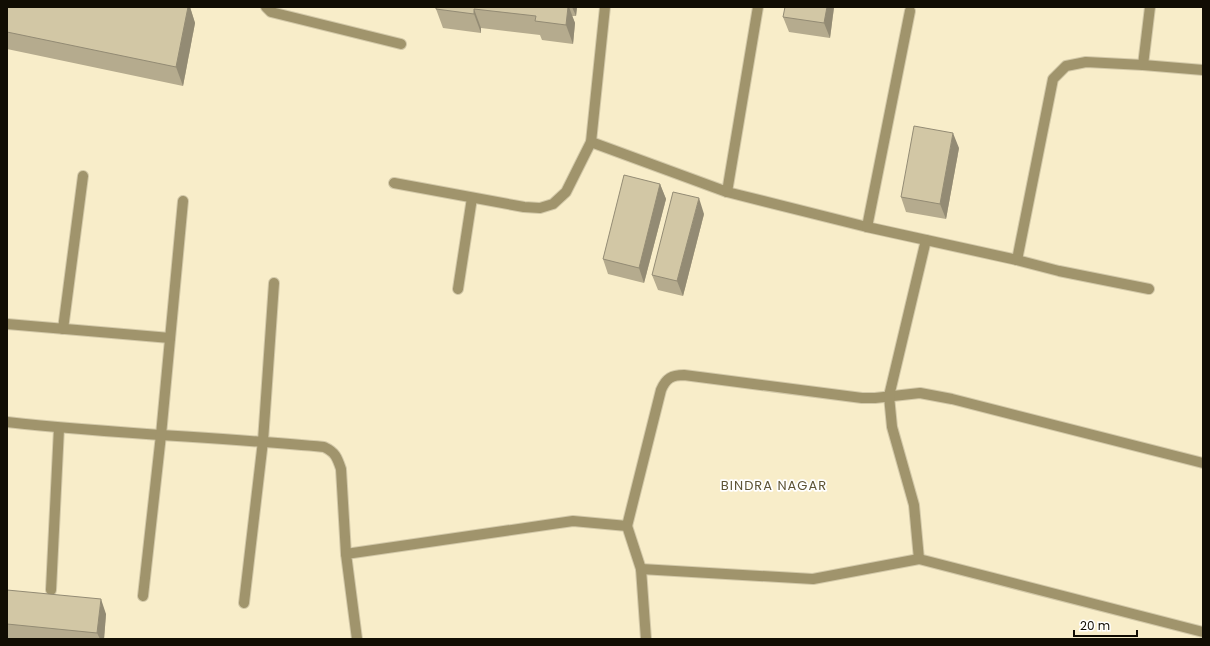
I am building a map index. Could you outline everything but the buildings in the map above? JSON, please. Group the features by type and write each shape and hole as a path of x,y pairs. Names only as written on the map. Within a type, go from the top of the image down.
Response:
{"street":[{"path":"266,7 271,12 401,44"},
{"path":"394,183 524,207 540,208 553,204 566,192 591,142 605,7"},
{"path":"727,192 758,7"},
{"path":"1143,65 1150,7"},
{"path":"867,227 910,10"},
{"path":"1017,260 1053,79 1066,66 1086,62 1203,70"},
{"path":"591,142 727,192 867,227 1017,260 1059,271 1149,289"},
{"path":"63,329 83,176"},
{"path":"458,289 472,198"},
{"path":"143,596 161,434 183,201"},
{"path":"919,559 914,505 892,427 889,396 926,240"},
{"path":"244,603 264,441 274,283"},
{"path":"7,324 170,338"},
{"path":"646,639 641,569 627,526 661,390 669,378 676,375 684,374 862,398 920,394 952,399 1203,463"},
{"path":"7,422 59,428 264,441 324,448 332,451 337,458 341,469 346,554 357,639"},
{"path":"50,590 59,428"},
{"path":"346,554 573,521 627,526"},
{"path":"641,569 813,579 919,559 1203,632"}],"district":[{"name":"BINDRA NAGAR","path":"774,485"}]}
